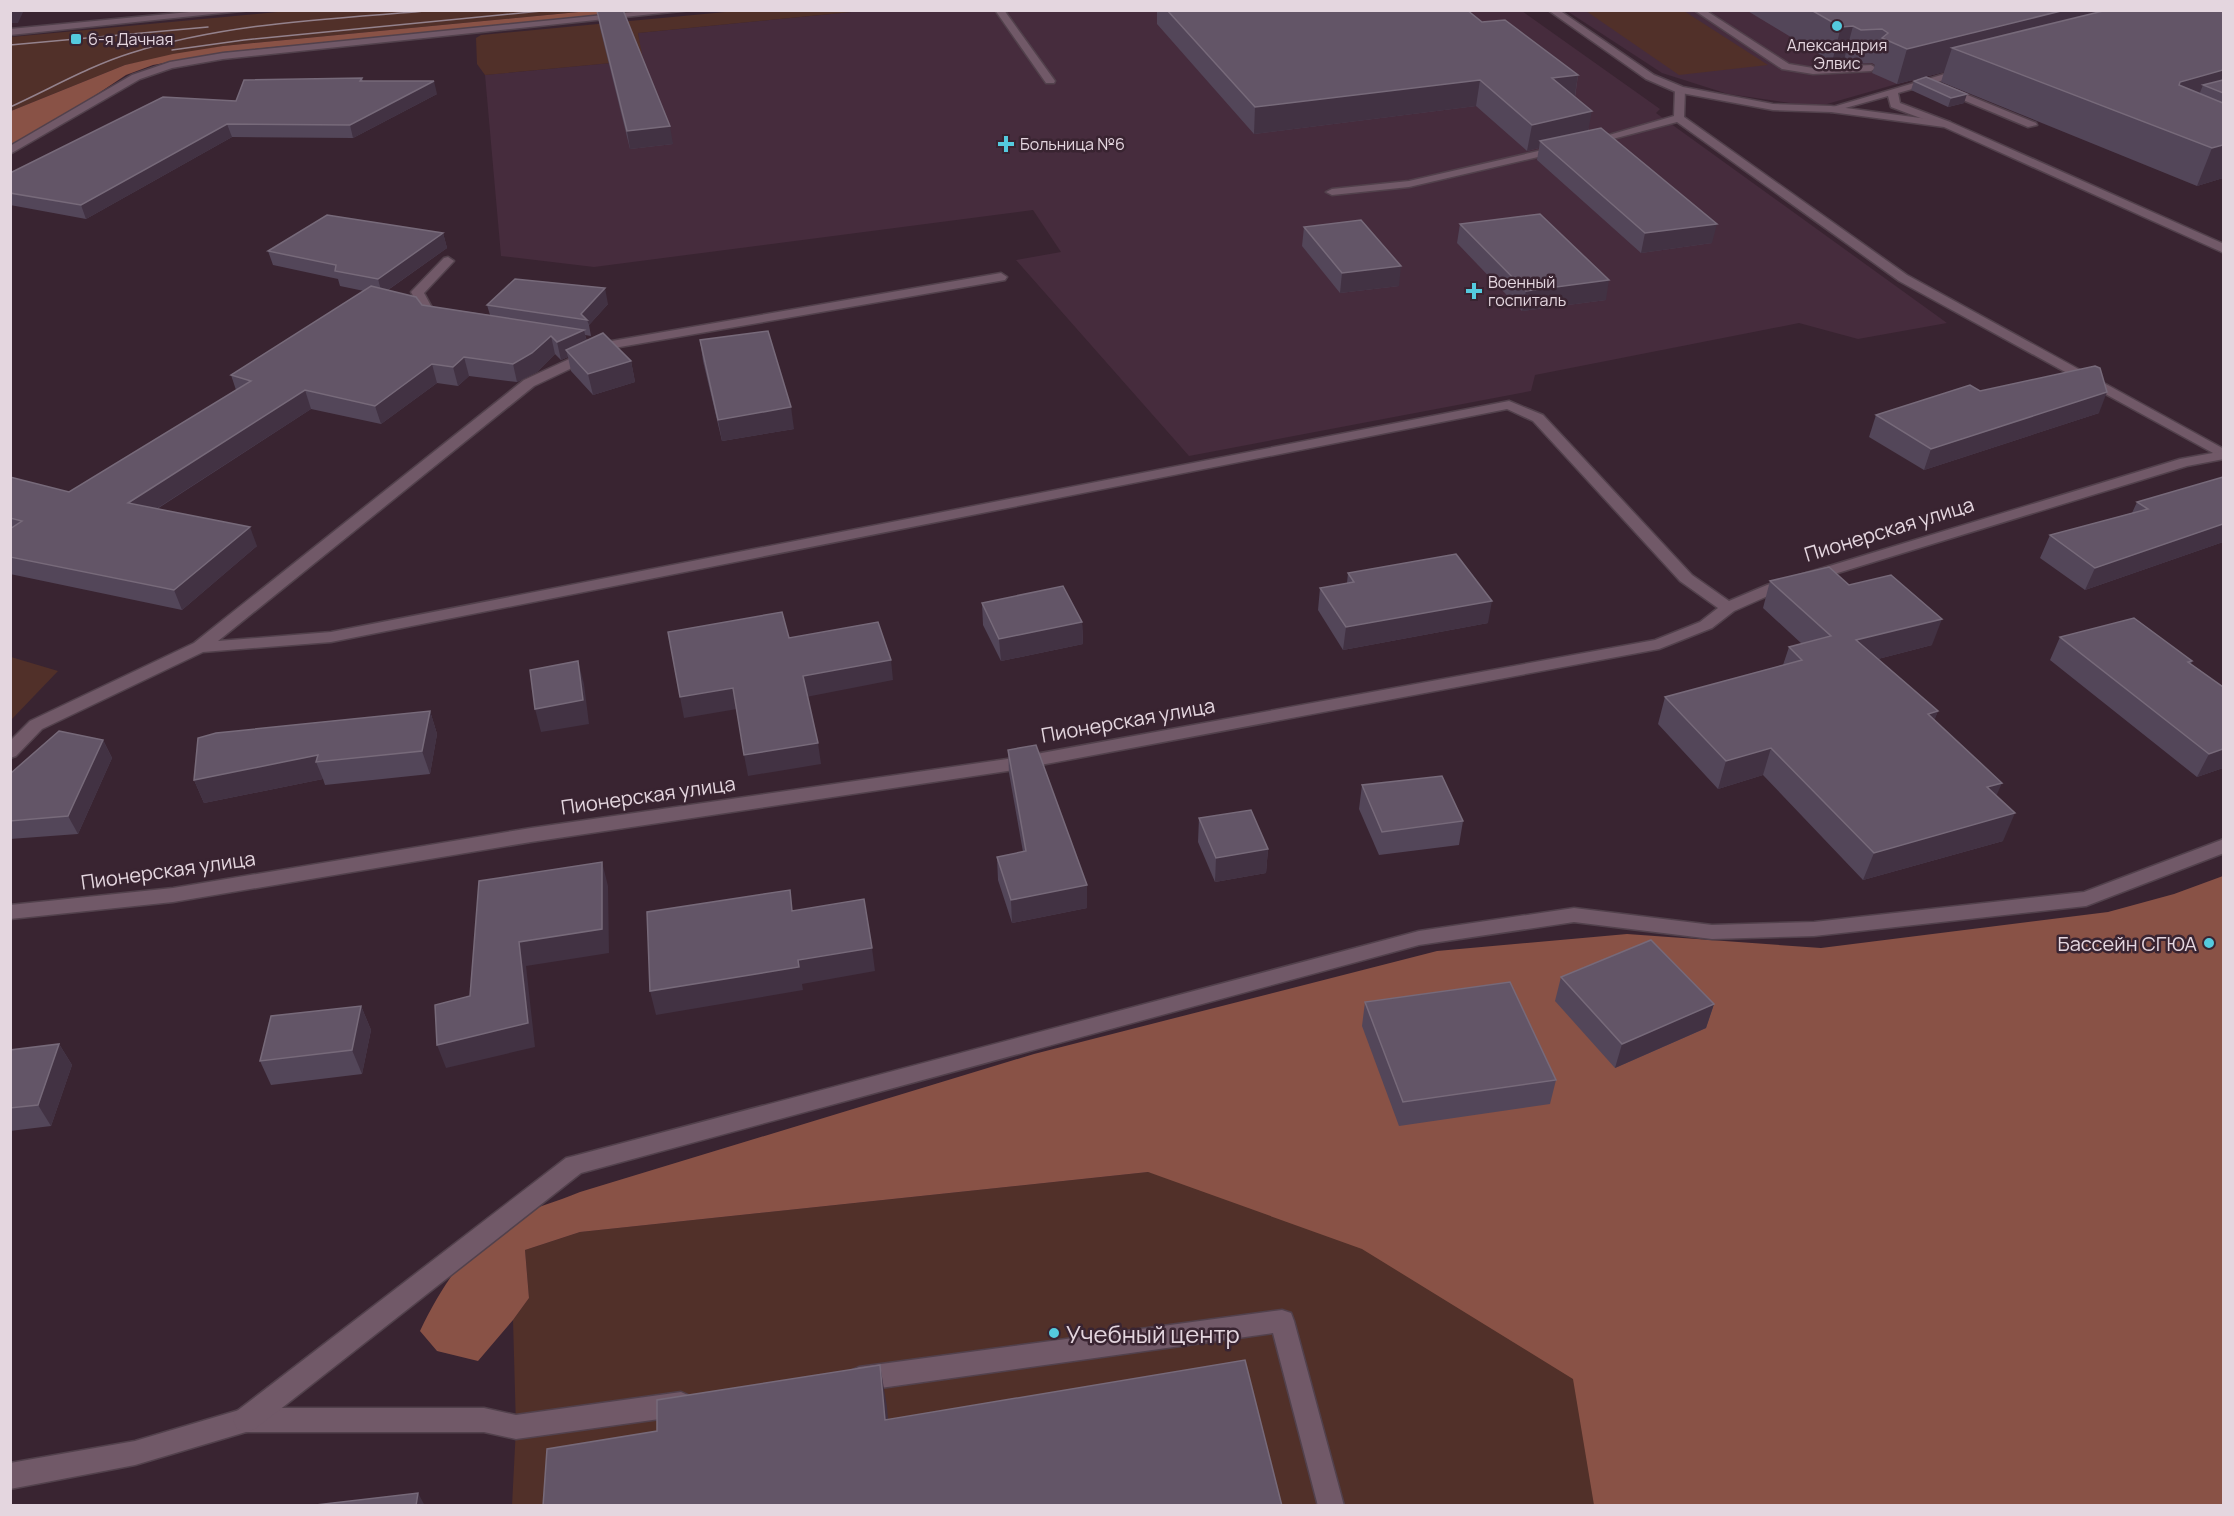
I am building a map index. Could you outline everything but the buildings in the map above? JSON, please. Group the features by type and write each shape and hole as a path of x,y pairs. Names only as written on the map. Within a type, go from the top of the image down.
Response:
{"street":[{"path":"10,33 247,10"},
{"path":"10,151 136,77 170,65 222,56 687,10"},
{"path":"999,10 1050,81"},
{"path":"1552,10 1650,77 1680,90 1773,107 1831,109 1946,124"},
{"path":"1698,10 1786,67 1813,71 1871,68"},
{"path":"1831,109 1924,81 1981,67"},
{"path":"1924,81 2032,124"},
{"path":"1679,118 1680,90"},
{"path":"1893,92 1895,105 1946,124 2223,249"},
{"path":"1332,192 1409,183 1609,138 1679,118"},
{"path":"1679,118 1903,278 2223,455"},
{"path":"448,261 417,292 432,318 454,321"},
{"path":"10,752 36,725 200,647 529,383 611,345 1001,277"},
{"path":"589,342 611,345"},
{"path":"200,647 331,637 1509,405 1538,418 1686,578 1728,608"},
{"name":"Пионерская улица","path":"10,912 173,895 531,835 1014,764 1659,644 1706,626 1728,608 1773,588 2185,462 2223,455"},
{"path":"246,1420 574,1165 1419,938 1574,915 1712,932 1814,929 2086,899 2223,845"},
{"path":"834,1383 1282,1322 1330,1506"},
{"path":"10,1476 135,1453 246,1420 484,1420 516,1427 704,1401"}],"shaded area":[{"path":"298,10 589,11 223,46 125,65 11,111 11,37"},
{"path":"589,11 651,11 224,52 153,65 126,75 52,124 11,144 11,111 125,65 223,46"},
{"path":"736,11 861,11 638,33 643,60 485,75 477,64 476,38 481,35"},
{"path":"861,11 1522,11 1660,109 1656,113 1947,323 1858,339 1799,323 1535,375 1531,391 1189,456 1016,260 1061,252 1033,210 594,267 501,256 485,75 642,60 638,33"},
{"path":"1567,11 2177,11 2008,52 1827,104 1797,104 1728,94 1662,73"},
{"path":"1586,11 1684,11 1768,65 1679,75"},
{"path":"10,657 58,671 11,720"},
{"path":"2223,876 2223,1505 1594,1505 1573,1379 1362,1249 1148,1172 580,1232 525,1250 529,1298 478,1361 437,1351 420,1331 446,1284 479,1244 493,1232 525,1213 580,1192 1034,1054 1437,951 1627,934 1821,948 2108,912 2174,894"},
{"name":"Учебный центр","path":"1148,1172 1479,1270 1705,1506 512,1506 516,1427 513,1320 529,1298 525,1250 580,1232"}],"tram line":[{"path":"10,107 100,64 131,53 206,34 283,23 438,10"},
{"path":"172,50 244,40 552,10"},
{"path":"10,45 208,27"}],"place":[{"name":"Александрия Элвис","path":"1837,26"},
{"name":"6-я Дачная","path":"76,39"},
{"name":"Больница №6","path":"1006,144"},
{"name":"Военный госпиталь","path":"1474,291"},
{"name":"Бассейн СГЮА","path":"2209,943"},
{"name":"Учебный центр","path":"1054,1333"}]}
